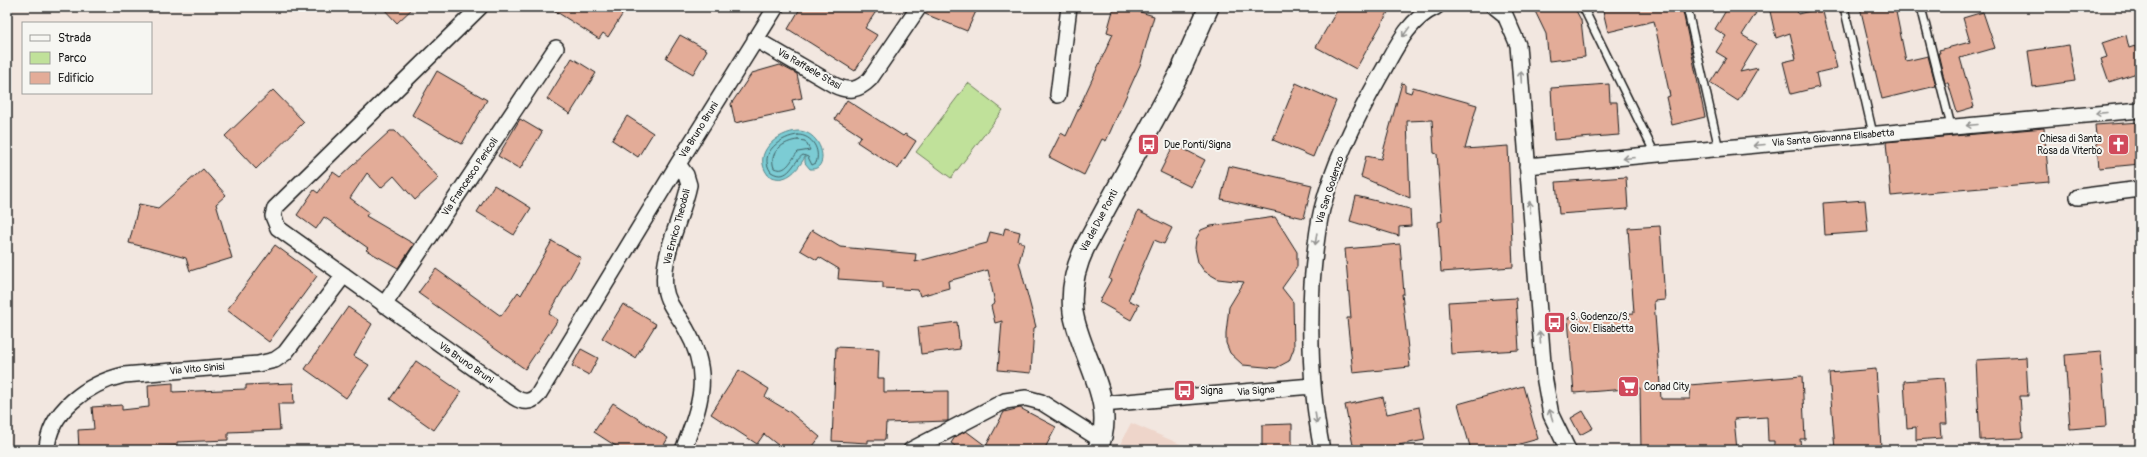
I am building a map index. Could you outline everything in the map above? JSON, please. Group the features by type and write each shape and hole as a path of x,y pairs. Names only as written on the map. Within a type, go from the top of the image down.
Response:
{"street":[{"name":"Via Bruno Bruni","path":"480,7 275,208 273,216 278,228 514,397 524,402 533,400 538,395 755,38 776,7"},
{"name":"Via Raffaele Stasi","path":"755,38 834,85 843,89 853,90 862,87 870,79 919,7"},
{"path":"1058,95 1069,7"},
{"name":"Via dei Due Ponti","path":"1099,445 1104,420 1103,404 1081,342 1075,319 1072,289 1075,272 1085,246 1180,72 1202,26 1209,7"},
{"name":"Via San Godenzo","path":"1322,450 1312,386 1310,338 1314,265 1318,227 1325,198 1359,114 1395,49 1413,23 1436,7"},
{"path":"1495,7 1505,15 1518,45 1544,376 1551,414 1568,450"},
{"name":"Via Francesco Pericoli","path":"384,305 556,48"},
{"name":"Via Santa Giovanna Elisabetta","path":"1527,166 1656,156 1951,126 2140,110"},
{"name":"Via Enrico Theodoli","path":"678,164 686,175 689,185 666,264 665,288 670,303 698,353 702,376 698,407 683,450"},
{"path":"2078,197 2140,189"},
{"name":"Via Vito Sinisi","path":"47,450 50,433 66,408 77,397 103,381 124,375 258,364 279,358 344,275"},
{"name":"Via Signa","path":"1103,404 1312,386"},
{"path":"911,450 998,404 1019,398 1034,399 1041,402 1099,445"}],"lane":[{"path":"1583,7 1656,156"},
{"path":"1687,7 1719,149"},
{"path":"1844,7 1873,134"},
{"path":"1921,7 1951,126"}],"shaded area":[{"path":"1131,423 1194,450 1117,450"}],"green space":[{"path":"968,83 1003,110 951,178 916,152"}],"water":[{"path":"798,131 807,133 813,137 818,144 822,158 820,164 817,168 810,169 805,163 805,157 790,175 774,178 768,175 764,167 763,159 769,145 782,135"}],"building":[{"path":"382,7 414,7 397,23"},
{"path":"549,7 627,7 608,37 603,33 599,39"},
{"path":"801,7 879,7 865,28 877,35 855,71 788,29"},
{"path":"928,7 978,7 967,31 925,14"},
{"path":"1114,7 1123,7 1154,16 1141,63 1106,141 1102,139 1084,175 1049,157 1061,133 1066,136 1113,34 1107,32"},
{"path":"1339,7 1391,7 1356,69 1316,47"},
{"path":"1533,7 1574,7 1581,20 1585,57 1549,61 1546,34"},
{"path":"1602,7 1682,7 1705,117 1672,125 1666,97 1670,96 1654,21 1608,32"},
{"path":"1728,7 1746,7 1756,13 1742,35 1757,44 1740,72 1758,68 1738,101 1710,83 1726,58 1716,52 1726,36 1715,29"},
{"path":"1769,7 1796,7 1798,14 1822,8 1837,68 1816,73 1819,87 1791,94 1783,62 1796,59 1790,33 1776,38"},
{"path":"1860,7 1895,7 1906,61 1928,56 1936,86 1882,99"},
{"path":"1983,12 1995,48 1960,58 1974,107 1957,112 1948,83 1945,83 1938,53 1940,53 1939,50 1970,42 1963,18"},
{"path":"680,35 707,50 693,74 666,58"},
{"path":"2126,35 2129,48 2135,46 2140,60 2140,72 2109,82 2101,59 2107,57 2102,43"},
{"path":"2069,45 2075,81 2033,87 2028,51"},
{"path":"572,58 596,73 570,114 547,99"},
{"path":"780,65 797,74 802,98 792,100 795,110 735,123 731,104 752,73"},
{"path":"437,71 487,100 462,144 412,115"},
{"path":"1296,83 1336,101 1313,157 1273,140"},
{"path":"1402,83 1405,84 1405,91 1411,93 1413,87 1477,105 1465,149 1508,146 1513,267 1441,272 1438,222 1442,221 1437,154 1434,153 1432,120 1407,121 1410,198 1361,177 1366,156 1381,159"},
{"path":"1609,84 1610,102 1617,102 1619,135 1554,140 1551,88"},
{"path":"273,90 304,122 256,169 225,136"},
{"path":"847,100 903,136 905,134 916,141 898,169 857,142 861,136 835,119"},
{"path":"627,116 653,133 638,157 612,140"},
{"path":"520,119 542,132 520,169 498,156"},
{"name":"Chiesa di Santa Rosa da Viterbo","path":"2140,122 2140,164 2099,168 2095,125"},
{"path":"2044,128 2049,182 1891,196 1886,142"},
{"path":"390,131 395,131 439,178 415,200 394,176 381,188 367,173 350,198 369,212 366,216 414,244 398,268 366,250 368,248 324,217 316,229 297,215 314,190 318,193 333,172 340,177"},
{"path":"1174,144 1205,160 1191,187 1160,172"},
{"path":"1229,166 1312,185 1304,218 1221,199"},
{"path":"203,169 226,195 216,204 232,258 190,271 186,258 129,243 139,204 158,208"},
{"path":"1626,177 1628,209 1559,214 1556,182"},
{"path":"494,185 531,208 514,235 477,212"},
{"path":"1356,196 1410,209 1411,226 1399,227 1399,236 1350,221"},
{"path":"1865,200 1868,232 1825,235 1823,203"},
{"path":"1138,211 1172,228 1164,244 1154,240 1128,300 1139,305 1131,320 1099,302 1111,280 1109,279"},
{"path":"1275,217 1297,252 1297,267 1282,288 1293,302 1294,348 1289,361 1276,368 1243,365 1230,353 1226,343 1226,333 1229,307 1244,282 1218,279 1204,271 1198,262 1195,248 1196,239 1201,230 1211,226"},
{"path":"1660,226 1665,300 1654,301 1661,399 1690,399 1689,385 1802,376 1805,439 1800,439 1801,450 1774,450 1774,441 1768,441 1767,417 1734,419 1737,450 1641,450 1640,388 1574,393 1568,318 1634,313 1628,228"},
{"path":"1005,228 1020,232 1018,241 1024,243 1019,262 1036,327 1034,328 1031,373 998,370 1002,321 995,323 991,306 995,303 988,270 948,281 949,288 920,296 918,290 883,288 883,282 838,279 839,269 819,257 817,260 800,250 812,230 840,247 916,254 915,262 987,243 990,232 1003,235"},
{"path":"552,241 581,258 549,314 558,320 525,369 418,293 436,269 501,316 518,292 521,295"},
{"path":"1400,244 1404,294 1402,294 1410,367 1353,373 1347,318 1351,318 1345,249"},
{"path":"275,245 317,276 269,342 227,310"},
{"path":"1516,298 1519,350 1451,354 1448,302"},
{"path":"623,304 656,324 635,358 602,338"},
{"path":"348,307 372,324 354,356 369,365 346,398 305,369"},
{"path":"957,322 960,349 921,354 918,327"},
{"path":"836,347 879,349 878,378 884,378 884,392 948,391 948,421 886,423 885,440 868,440 868,443 832,441"},
{"path":"581,349 598,358 589,375 572,366"},
{"path":"2101,352 2106,426 2070,429 2065,355"},
{"path":"2026,357 2028,396 2020,396 2023,438 1980,440 1976,360"},
{"path":"416,361 461,392 434,430 390,399"},
{"path":"1876,369 1881,447 1835,450 1829,373"},
{"path":"739,370 769,389 765,397 790,412 820,437 810,450 784,450 764,434 757,444 711,414"},
{"path":"1944,378 1947,424 1940,424 1941,438 1916,440 1916,427 1907,428 1904,381"},
{"path":"173,383 173,392 246,389 246,385 293,383 294,404 278,404 280,430 228,432 228,440 177,442 177,446 122,450 79,450 78,430 94,429 92,407 122,405 122,410 149,407 148,385"},
{"path":"1523,386 1538,439 1498,450 1471,450 1458,404"},
{"path":"1383,397 1387,414 1419,407 1425,440 1393,446 1394,450 1354,450 1345,405"},
{"path":"613,403 668,438 661,450 622,450 594,432"},
{"path":"1020,408 1056,427 1044,450 960,450 951,443 955,437 966,431 986,446 1004,412"},
{"path":"1583,411 1593,428 1580,435 1571,418"},
{"path":"1292,424 1292,450 1262,450 1262,425"}],"place":[{"name":"Due Ponti/Signa","path":"1149,145"},
{"name":"Chiesa di Santa Rosa da Viterbo","path":"2118,145"},
{"name":"S. Godenzo/S. Giov. Elisabetta","path":"1555,323"},
{"name":"Conad City","path":"1628,387"},
{"name":"Signa","path":"1185,391"}]}
